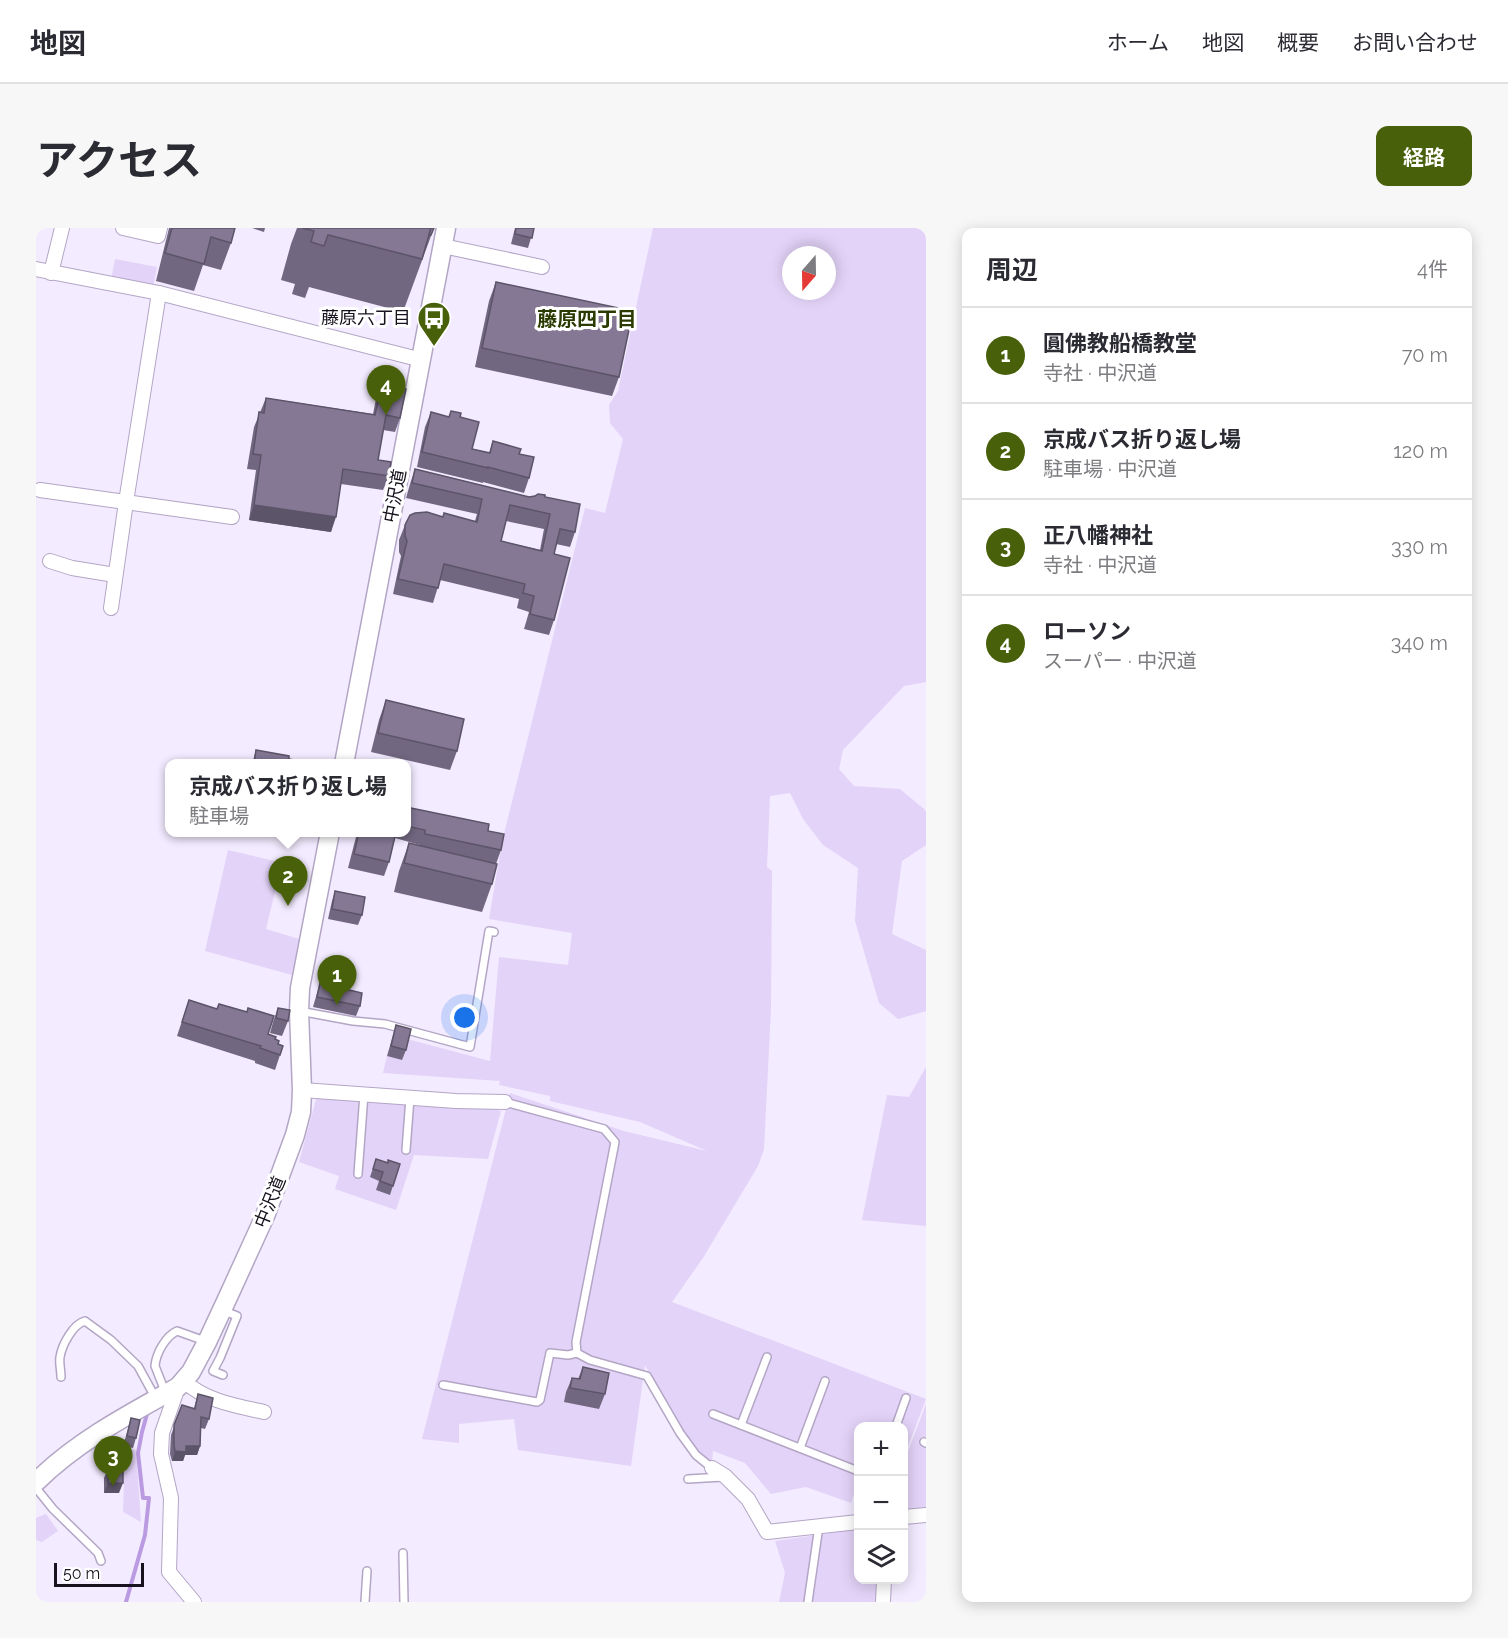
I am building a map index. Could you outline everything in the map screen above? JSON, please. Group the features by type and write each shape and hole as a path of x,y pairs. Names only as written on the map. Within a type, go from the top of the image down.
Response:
{"street":[{"path":"51,273 62,228"},
{"path":"123,228 158,236 160,228"},
{"name":"中沢道","path":"345,759 404,473 446,228"},
{"path":"443,246 542,267"},
{"path":"36,269 159,293 422,360"},
{"path":"111,608 159,293"},
{"path":"40,490 232,517"},
{"path":"50,561 72,568 115,575"},
{"name":"中沢道","path":"36,1482 59,1461 128,1415 171,1390 207,1342 265,1216 285,1165 301,1112 300,988 329,837"},
{"path":"302,1090 456,1101 505,1102"},
{"path":"194,1602 169,1572 171,1498 161,1454 162,1433 171,1390 194,1390 224,1403 264,1412"},
{"path":"712,1468 725,1476 748,1499 768,1532 854,1522"},
{"path":"908,1517 926,1515"},
{"path":"883,1602 884,1584"}],"lane":[{"path":"299,1011 353,1021 385,1024 470,1047 489,931 494,932"},
{"path":"357,1174 364,1094"},
{"path":"406,1150 410,1098"},
{"path":"505,1102 604,1129 615,1142 576,1342 577,1353"},
{"path":"222,1310 237,1317 213,1371 223,1375"},
{"path":"61,1377 60,1358 63,1348 75,1328 80,1322 85,1321 111,1340 138,1366 171,1390"},
{"path":"171,1390 155,1366 155,1361 167,1338 177,1331 207,1342"},
{"path":"443,1385 537,1402 540,1400 550,1353 568,1355 577,1353 590,1360 647,1376 680,1433 696,1455 712,1468"},
{"path":"741,1425 767,1357"},
{"path":"800,1448 825,1381"},
{"path":"897,1422 906,1398"},
{"path":"713,1414 854,1469"},
{"path":"688,1479 725,1476"},
{"path":"36,1488 53,1509 98,1553 101,1561"},
{"path":"808,1602 819,1526"},
{"path":"403,1553 404,1602"},
{"path":"365,1602 367,1571"}],"shaded area":[{"path":"653,228 926,228 926,682 904,686 843,750 839,769 854,786 900,789 926,812 926,845 902,861 892,934 926,950 926,1011 898,1019 879,1003 855,921 858,868 823,845 803,819 790,793 770,796 767,867 772,871 771,1009 764,1149 758,1166 703,1258 672,1302 926,1399 908,1446 908,1422 854,1422 854,1494 851,1503 806,1487 771,1494 745,1463 713,1451 712,1462 700,1453 681,1430 645,1365 631,1466 518,1450 514,1419 459,1424 459,1443 422,1439 510,1093 624,1131 707,1151 640,1122 550,1101 550,1096 499,1085 500,1081 383,1073 387,1056 402,1059 407,1039 490,1061 499,957 568,965 572,933 489,919 502,842 585,508 605,513 623,439 610,423 609,405 618,391"},
{"path":"115,259 157,267 153,288 111,280"},
{"path":"228,850 300,867 310,882 291,877 293,870 281,867 266,929 299,939 292,975 205,951"},
{"path":"926,1067 926,1226 862,1220 887,1095 909,1097"},
{"path":"317,1096 490,1108 501,1111 488,1159 414,1155 396,1210 335,1189 339,1176 299,1162"},
{"path":"926,1404 926,1510 908,1512 908,1451"},
{"path":"125,1449 136,1450 141,1522 123,1512"},
{"path":"46,1514 58,1531 42,1542 36,1540 36,1518"},
{"path":"854,1530 854,1584 877,1584 876,1602 779,1602 785,1573 775,1541"}],"building":[{"path":"172,228 235,228 231,243 211,237 204,264 165,253"},
{"path":"302,228 431,228 422,259 328,235 324,246 311,242 314,231"},
{"path":"516,228 534,228 532,238 515,234"},
{"path":"496,282 633,311 619,377 482,348"},
{"path":"382,384 406,389 400,418 386,415 378,460 391,462 389,476 343,469 336,517 254,505 261,455 253,454 259,412 264,413 266,398 375,415"},
{"path":"451,411 461,413 460,417 479,422 472,449 490,453 493,441 521,449 519,454 534,457 529,478 422,452 431,412 449,417"},
{"path":"415,469 529,497 538,494 580,504 575,532 560,529 554,554 570,558 554,620 530,614 534,596 523,593 525,584 444,564 438,588 398,579 407,541 405,525 410,515 427,512 443,517 444,513 477,522 482,499 412,483","holes":["510,505 550,514 542,551 501,541"]},
{"path":"386,700 464,719 457,751 378,733"},
{"path":"256,750 289,756 289,759 255,759"},
{"path":"411,808 489,824 488,831 504,834 501,850 425,834 425,830 411,827"},
{"path":"358,837 395,837 389,862 354,854"},
{"path":"409,843 497,864 492,884 404,863"},
{"path":"335,891 365,897 362,915 332,909"},
{"path":"320,983 362,993 360,1006 317,997"},
{"path":"189,1000 217,1009 219,1004 247,1012 248,1008 274,1016 268,1034 276,1037 278,1044 283,1046 280,1055 260,1048 261,1046 182,1022"},
{"path":"278,1008 290,1010 288,1021 276,1018"},
{"path":"396,1025 411,1029 406,1050 391,1046"},
{"path":"376,1159 400,1164 393,1186 380,1181 383,1172 373,1169"},
{"path":"583,1367 609,1373 605,1394 570,1388 572,1378 580,1379"},
{"path":"198,1394 213,1398 209,1419 201,1417 200,1446 186,1446 186,1452 175,1451 174,1425 182,1405 195,1409"},
{"path":"131,1418 140,1420 136,1438 127,1436"},
{"path":"108,1469 123,1469 123,1483 108,1483"}],"waterway":[{"path":"126,1602 145,1535 149,1498 143,1498 138,1453 147,1414"}],"place":[{"name":"藤原六丁目","path":"434,347"},
{"name":"ローソン","path":"386,415"},
{"name":"京成バス折り返し場","path":"288,906"},
{"name":"圓佛教船橋教堂","path":"337,1005"},
{"name":"正八幡神社","path":"113,1486"}],"district":[{"name":"藤原四丁目","path":"587,319"}]}
